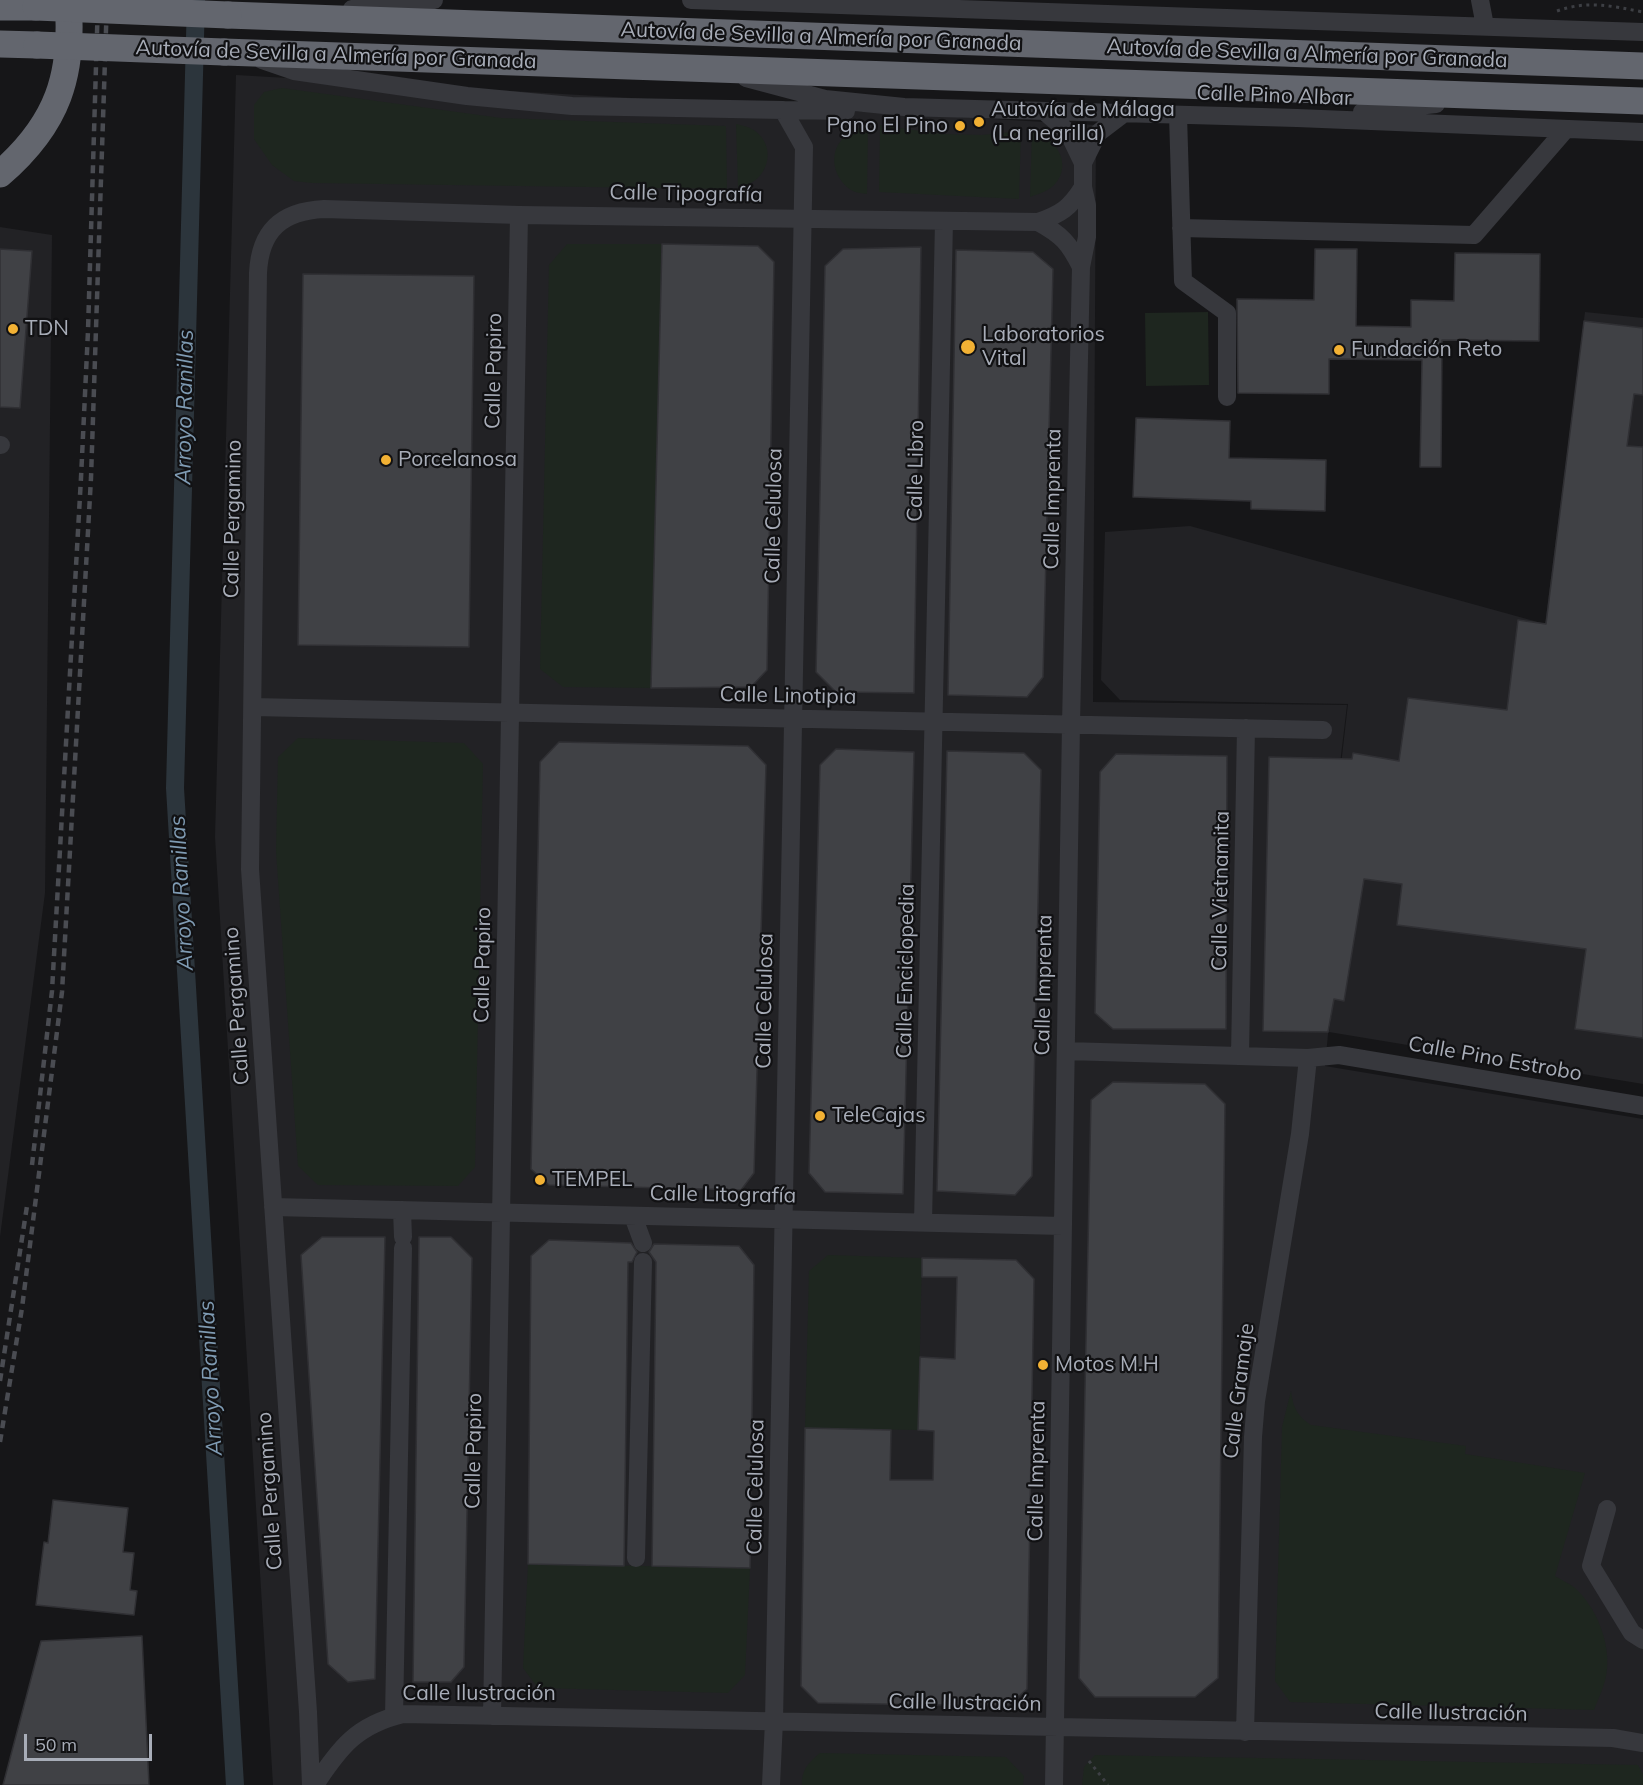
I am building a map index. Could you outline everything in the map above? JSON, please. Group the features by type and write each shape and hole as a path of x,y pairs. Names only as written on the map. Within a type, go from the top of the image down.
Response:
{"highway":[{"path":"5,166 37,137 56,106 67,69 70,27 68,0"},
{"name":"Autovía de Sevilla a Almería por Granada","path":"0,7 1643,66"},
{"name":"Autovía de Sevilla a Almería por Granada","path":"0,44 1643,101"}],"street":[{"path":"287,17 434,0"},
{"path":"691,0 1093,6 1158,15 1643,32"},
{"path":"1142,0 1158,15"},
{"path":"1480,0 1485,26"},
{"path":"232,52 294,71 467,96 572,106 855,112 904,107"},
{"path":"703,68 825,99 904,107"},
{"path":"1297,118 1518,95"},
{"name":"Calle Pino Albar","path":"904,107 1297,118 1643,132"},
{"name":"Calle Celulosa","path":"771,1785 804,147 783,110"},
{"name":"Calle Imprenta","path":"1045,112 1068,132 1083,163 1083,187 1087,205 1087,237 1081,267 1071,724 1054,1785"},
{"name":"Calle Imprenta","path":"1083,163 1098,133 1123,114"},
{"path":"1178,115 1183,281 1227,313 1227,397"},
{"path":"1181,228 1474,235 1566,129"},
{"path":"1038,222 1060,215 1074,201 1083,187"},
{"name":"Calle Tipografía","path":"274,227 290,214 310,209 1038,222"},
{"name":"Calle Papiro","path":"492,1716 519,214"},
{"name":"Calle Libro","path":"934,722 944,220"},
{"path":"1038,222 1056,232 1070,245 1081,267"},
{"name":"Calle Pergamino","path":"274,227 265,242 259,260 250,869 313,1785"},
{"name":"Calle Linotipia","path":"253,707 1323,730"},
{"name":"Calle Enciclopedia","path":"923,1222 934,722"},
{"name":"Calle Vietnamita","path":"1240,1056 1246,728"},
{"name":"Calle Pino Estrobo","path":"1066,1051 1308,1058 1339,1055 1643,1106"},
{"name":"Calle Gramaje","path":"1245,1732 1253,1437 1256,1401 1300,1134 1308,1058"},
{"name":"Calle Litografía","path":"273,1208 1064,1226"},
{"path":"394,1716 402,1210"},
{"path":"633,1216 643,1243"},
{"path":"636,1558 643,1262"},
{"path":"1607,1509 1591,1566 1632,1633 1643,1640"},
{"name":"Calle Ilustración","path":"313,1785 335,1755 364,1729 382,1719 403,1714 1613,1738 1643,1743"}],"path":[{"path":"1547,28 1557,12 1574,4 1597,4 1643,12"},
{"path":"1089,1761 1108,1785"}],"shaded area":[{"path":"236,75 1096,125 1093,702 1347,705 1311,1009 1330,1013 1325,1066 1643,1119 1643,1785 273,1785 215,837"},
{"path":"282,88 501,118 726,126 727,189 294,181 272,165 254,139 254,105 264,92"},
{"path":"736,124 750,128 759,135 768,152 767,162 757,179 738,187"},
{"path":"868,124 867,194 855,192 847,187 838,176 834,162 836,148 840,142 849,134"},
{"path":"880,125 941,134 982,135 1021,131 1019,199 879,192"},
{"path":"1032,132 1040,134 1054,144 1062,160 1062,168 1053,186 1030,197"},
{"path":"0,227 52,235 45,893 0,1237"},
{"path":"567,244 662,244 651,688 563,687 540,669 549,265"},
{"path":"1208,312 1209,385 1146,386 1145,313"},
{"path":"1585,312 1643,318 1643,1084 1329,1032 1332,1011 1313,1008 1348,704 1120,700 1101,680 1105,532 1190,526 1545,624"},
{"path":"298,738 464,743 483,764 475,1167 458,1186 318,1185 298,1166 276,851 278,757"},
{"path":"828,1255 922,1258 918,1430 805,1428 809,1271"},
{"path":"1291,1391 1296,1411 1311,1425 1466,1446 1465,1454 1585,1473 1555,1576 1573,1586 1583,1596 1595,1615 1604,1637 1607,1659 1606,1674 1594,1710 1290,1702 1275,1681 1282,1427"},
{"path":"528,1564 750,1568 745,1675 728,1693 538,1688 523,1668"},
{"path":"820,1753 1006,1757 1024,1776 1023,1785 802,1785 806,1767"},
{"path":"1095,1755 1638,1765 1643,1774 1643,1785 1082,1785 1084,1767"}],"building":[{"path":"662,244 758,246 774,262 767,670 751,687 651,688"},
{"path":"921,247 914,693 836,692 816,672 825,266 843,249"},
{"name":"TDN","path":"0,249 32,251 20,408 0,407"},
{"name":"Fundación Reto","path":"1315,249 1357,249 1356,326 1411,327 1411,300 1454,301 1455,253 1540,254 1539,341 1442,340 1441,467 1420,467 1422,360 1329,359 1329,394 1238,393 1237,299 1314,300"},
{"path":"956,250 1033,252 1053,269 1043,677 1027,697 948,695"},
{"name":"Porcelanosa","path":"303,274 474,276 469,647 298,645"},
{"path":"1584,321 1643,328 1643,395 1634,394 1627,446 1643,447 1643,1038 1575,1029 1586,949 1397,925 1402,884 1364,879 1344,1001 1334,999 1328,1032 1263,1031 1269,757 1352,759 1353,753 1399,761 1408,698 1507,710 1518,620 1546,624"},
{"path":"1136,418 1230,421 1229,458 1326,460 1325,511 1251,509 1251,501 1133,497"},
{"path":"559,742 748,746 766,765 754,1173 741,1190 549,1185 531,1169 540,762"},
{"path":"836,749 914,752 903,1194 825,1192 809,1173 820,765"},
{"path":"947,751 1024,753 1041,770 1032,1176 1015,1195 937,1191"},
{"path":"1116,754 1227,756 1226,1029 1113,1029 1095,1013 1100,772"},
{"path":"1113,1082 1205,1084 1225,1104 1218,1678 1195,1697 1095,1697 1079,1678 1091,1100"},
{"path":"322,1237 385,1237 375,1679 348,1682 328,1664 301,1255"},
{"path":"419,1237 451,1237 472,1258 464,1667 451,1682 413,1682"},
{"path":"549,1240 631,1243 637,1252 632,1262 628,1262 624,1566 528,1564 531,1256"},
{"path":"654,1244 739,1246 754,1265 750,1568 652,1566 656,1262 649,1252"},
{"path":"922,1258 1016,1260 1034,1279 1027,1689 1008,1706 818,1703 801,1686 805,1428 891,1430 890,1480 933,1480 934,1431 918,1430 920,1357 955,1359 957,1277 922,1277"},
{"path":"53,1500 128,1508 123,1552 134,1553 130,1590 137,1591 134,1615 36,1605 44,1542 48,1543"},
{"path":"142,1636 149,1785 3,1785 41,1641"}],"waterway":[{"name":"Arroyo Ranillas","path":"196,0 175,788 235,1785"}],"railway":[{"path":"32,1165 52,991 88,331 98,0"},
{"path":"0,1442 22,1308 62,992 91,478 107,0"},
{"path":"0,1381 27,1206"}],"place":[{"name":"Autovía de Málaga (La negrilla)","path":"979,122"},
{"name":"Pgno El Pino","path":"960,126"},
{"name":"TDN","path":"13,329"},
{"name":"Laboratorios Vital","path":"968,347"},
{"name":"Fundación Reto","path":"1339,350"},
{"name":"Porcelanosa","path":"386,460"},
{"name":"TeleCajas","path":"820,1116"},
{"name":"TEMPEL","path":"540,1180"},
{"name":"Motos M.H","path":"1043,1365"}]}
